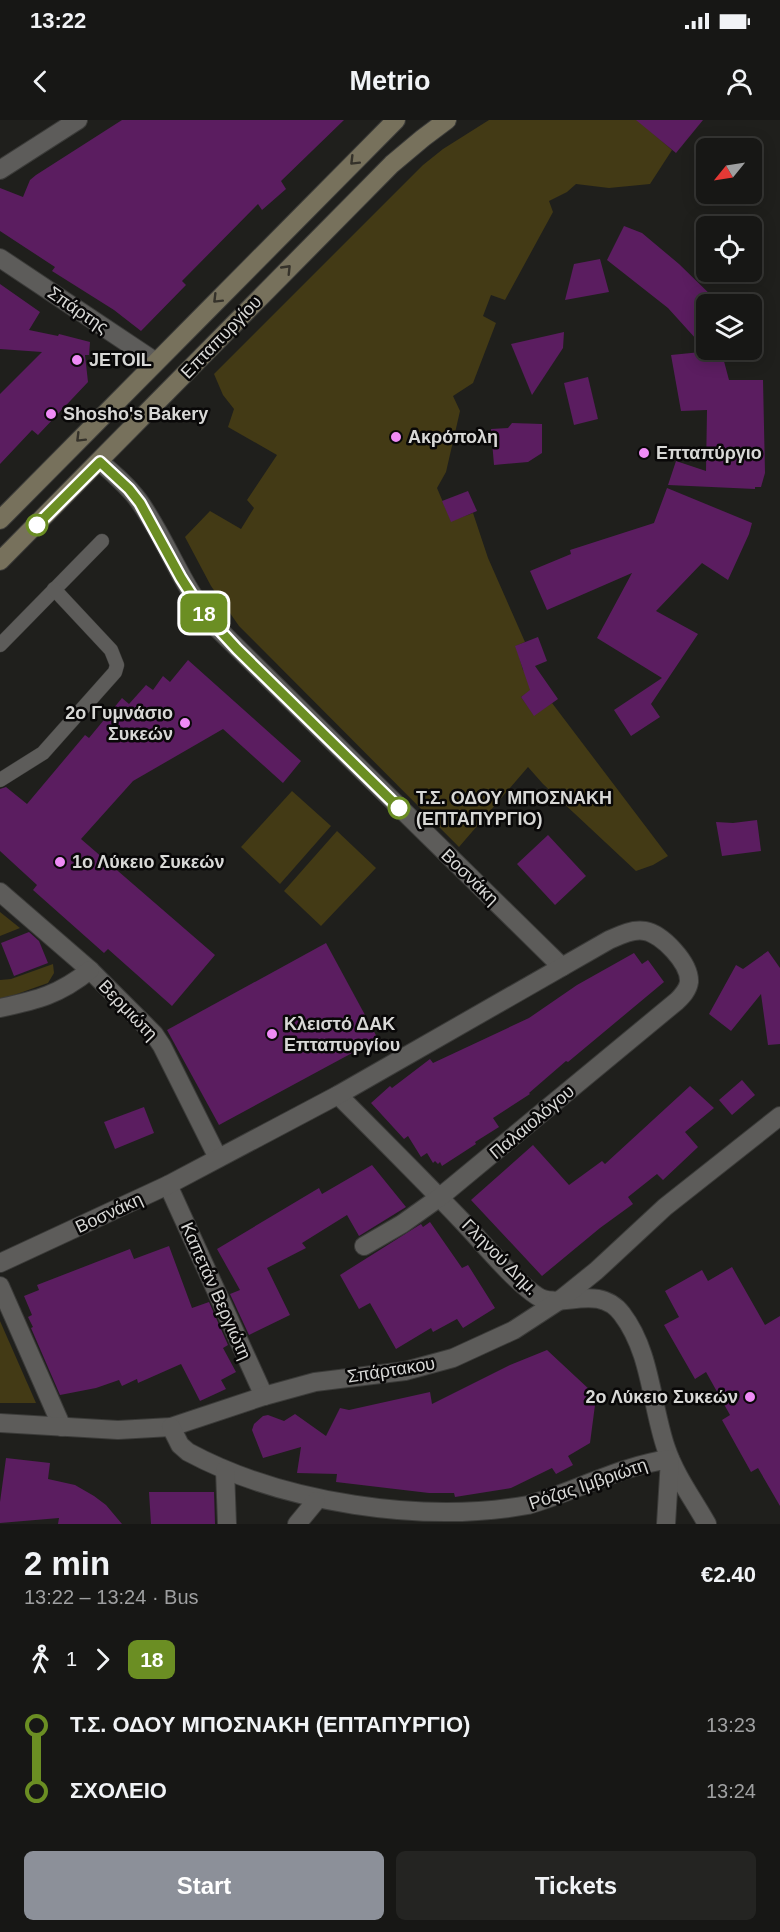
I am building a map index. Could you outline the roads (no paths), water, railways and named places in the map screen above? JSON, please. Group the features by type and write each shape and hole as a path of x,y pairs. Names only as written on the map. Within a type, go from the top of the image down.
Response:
{"main road":[{"name":"Επταπυργίου","path":"0,520 396,120"},
{"name":"Επταπυργίου","path":"0,561 392,164 447,120"}],"street":[{"path":"0,170 78,120"},
{"name":"Σπάρτης","path":"0,258 156,362"},
{"name":"Βοσνάκη","path":"100,462 129,489 140,503 181,578 202,611 216,627 562,966"},
{"name":"Βερμιώτη","path":"0,892 90,970 146,1025 162,1046 218,1158"},
{"name":"Βοσνάκη","path":"0,1263 168,1185 338,1095 622,934 642,931 651,933 673,949 688,974 689,984"},
{"path":"0,1008 51,995 90,970"},
{"name":"Παλαιολόγου","path":"364,1246 402,1224 440,1197 654,1022 685,993 689,984"},
{"name":"Γληνού Δημ.","path":"338,1095 531,1292 542,1299 601,1300 612,1304 623,1314 635,1336 644,1361 670,1459 707,1524"},
{"name":"Σπάρτακου","path":"0,1423 140,1430 171,1427 264,1396 315,1382 405,1371 434,1365 499,1338 530,1321 560,1300 596,1271 665,1207 780,1116"},
{"name":"Καπετάν Βεργιώτη","path":"168,1185 264,1396"},
{"path":"0,1286 62,1427"},
{"name":"Ρόζας Ιμβριώτη","path":"171,1427 180,1445 188,1452 225,1470 280,1491 395,1519 495,1513 553,1497 638,1465 670,1459"},
{"path":"666,1524 670,1459"},
{"path":"225,1470 227,1524"},
{"path":"297,1524 316,1501"}],"lane":[{"path":"0,645 102,541"},
{"path":"0,780 42,753 115,672 117,665 111,650 54,590"}],"place":[{"name":"JETOIL","path":"77,360"},
{"name":"Shosho's Bakery","path":"51,414"},
{"name":"Ακρόπολη","path":"396,437"},
{"name":"Επταπύργιο","path":"644,453"},
{"name":"2ο Γυμνάσιο Συκεών","path":"185,723"},
{"name":"Τ.Σ. ΟΔΟΥ ΜΠΟΣΝΑΚΗ (ΕΠΤΑΠΥΡΓΙΟ)","path":"399,808"},
{"name":"1ο Λύκειο Συκεών","path":"60,862"},
{"name":"Κλειστό ΔΑΚ Επταπυργίου","path":"272,1034"},
{"name":"2ο Λύκειο Συκεών","path":"750,1397"}]}
